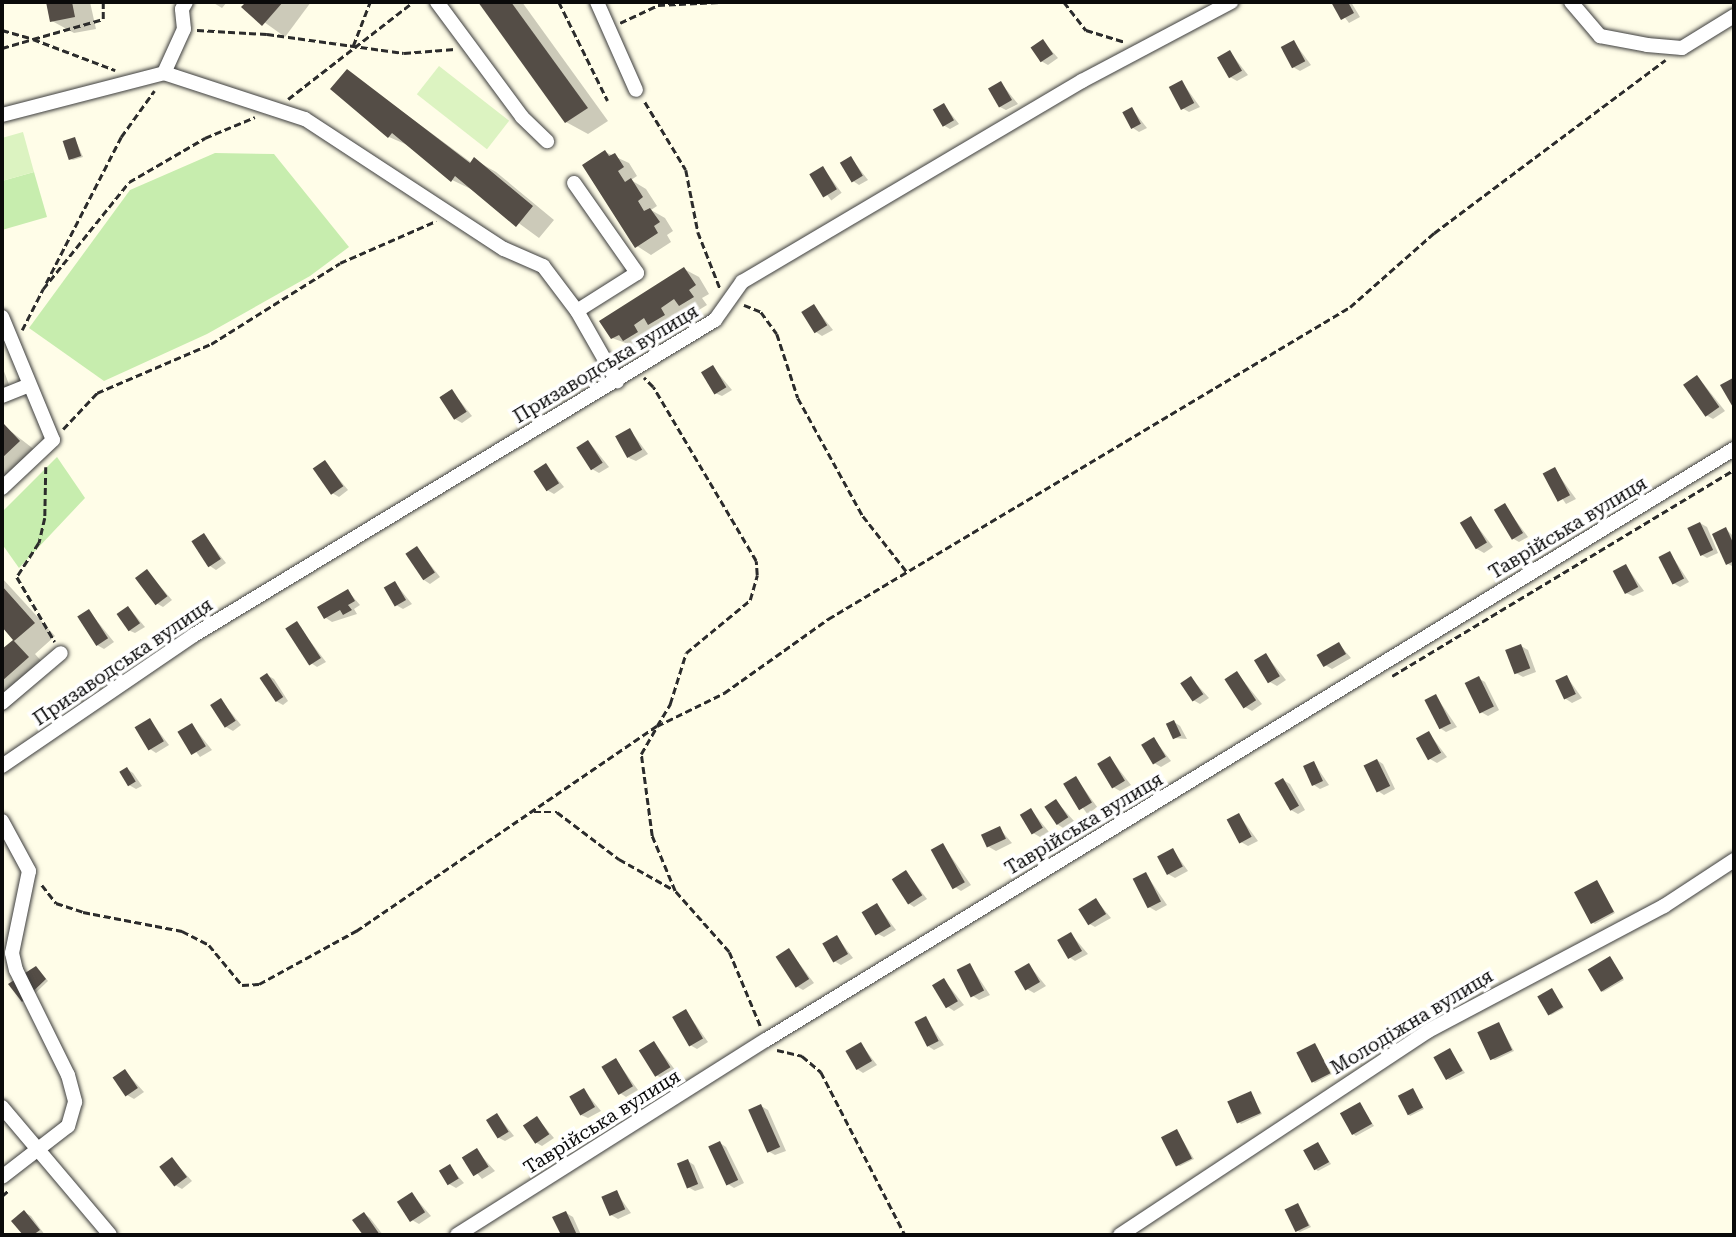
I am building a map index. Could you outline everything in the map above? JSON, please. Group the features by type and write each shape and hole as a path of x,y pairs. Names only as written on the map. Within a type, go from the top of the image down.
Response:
{"street":[{"path":"437,2 522,117 547,141"},
{"path":"597,2 636,90"},
{"name":"Призаводська вулиця","path":"2,766 194,635 715,320 743,282 1158,41 1231,2"},
{"path":"1571,2 1600,36 1682,48 1734,16"},
{"path":"164,73 184,29 181,4"},
{"path":"2,115 164,73 305,119 504,249 543,266 577,311 617,381"},
{"path":"574,183 637,273 577,311"},
{"path":"2,317 49,444 2,488"},
{"path":"2,396 29,386"},
{"name":"Таврійська вулиця","path":"457,1235 761,1044 1734,449"},
{"path":"2,703 61,653"},
{"path":"2,821 29,871 12,953 16,970 68,1076 75,1102 68,1126 2,1177"},
{"name":"Молодіжна вулиця","path":"1120,1235 1428,1031 1664,906 1734,860"},
{"path":"2,1107 110,1235"}],"path":[{"path":"2,48 103,19 103,2"},
{"path":"353,46 370,2"},
{"path":"43,289 129,182 205,138 272,110 413,2"},
{"path":"559,2 608,101"},
{"path":"607,29 658,5 720,2"},
{"path":"1064,2 1086,30 1102,37 1123,42 1158,41"},
{"path":"184,29 441,53 468,44"},
{"path":"2,30 125,74"},
{"path":"29,871 56,902 120,922 182,931 209,945 242,985 258,984 356,931 657,726 724,693 828,619 1350,307 1434,233 1682,48"},
{"path":"14,345 121,137 164,73"},
{"path":"636,90 686,170 698,232 725,306 743,304 761,312 769,323 798,398 863,516 907,572"},
{"path":"61,653 17,577 39,543 45,517 49,444 97,393 211,344 340,263 452,214"},
{"path":"631,373 653,387 756,561 757,575 750,600 686,653 670,704 641,754 652,836 675,891 729,953 761,1044 802,1056 821,1072 905,1235"},
{"path":"534,812 557,812 580,825 619,859 675,891"}],"green space":[{"path":"439,66 509,121 487,149 417,94"},
{"path":"23,132 34,172 2,181 2,138"},
{"path":"215,153 274,154 349,247 310,276 207,334 104,381 29,328 130,190"},
{"path":"34,172 47,217 2,230 2,181"},
{"path":"57,457 85,498 19,568 2,544 2,512"}],"building":[{"path":"46,2 72,2 75,17 50,22"},
{"path":"246,2 283,2 262,26 241,7"},
{"path":"478,2 511,2 588,108 565,123"},
{"path":"1331,2 1348,2 1354,13 1341,20"},
{"path":"1043,39 1053,54 1041,62 1031,47"},
{"path":"1294,40 1305,61 1292,68 1281,47"},
{"path":"1230,50 1242,71 1229,78 1217,58"},
{"path":"347,69 470,163 474,157 533,206 516,227 455,176 451,182 392,133 388,138 330,89"},
{"path":"1182,80 1194,103 1181,110 1169,87"},
{"path":"1001,81 1012,100 999,108 988,88"},
{"path":"944,103 954,120 943,127 933,110"},
{"path":"1132,107 1141,124 1131,129 1122,112"},
{"path":"75,137 81,156 69,160 63,141"},
{"path":"605,150 609,156 615,153 624,167 618,171 625,182 631,178 643,197 638,201 644,211 650,208 660,222 654,226 658,233 635,248 582,165"},
{"path":"851,156 863,176 852,182 840,163"},
{"path":"823,166 837,189 823,197 809,174"},
{"path":"684,267 696,285 689,290 694,297 679,306 674,299 661,308 665,315 648,325 644,318 634,325 638,332 623,341 619,335 611,339 599,321"},
{"path":"814,304 827,325 815,333 801,312"},
{"path":"713,365 726,387 714,394 701,372"},
{"path":"1697,375 1719,407 1705,417 1683,385"},
{"path":"1733,378 1734,380 1734,409 1720,385"},
{"path":"452,389 467,412 454,420 439,397"},
{"path":"4,424 20,441 2,458 2,426"},
{"path":"630,428 642,450 627,458 615,436"},
{"path":"588,440 603,463 591,470 576,448"},
{"path":"325,460 343,486 331,495 313,469"},
{"path":"546,463 559,483 546,491 533,471"},
{"path":"1555,467 1570,495 1558,502 1543,474"},
{"path":"1505,503 1523,533 1512,540 1494,510"},
{"path":"1471,516 1487,543 1476,549 1460,523"},
{"path":"1700,522 1713,550 1700,556 1687,528"},
{"path":"1726,527 1734,545 1734,561 1726,565 1712,534"},
{"path":"204,533 221,559 208,567 191,541"},
{"path":"417,546 435,573 423,580 405,554"},
{"path":"1670,551 1684,579 1672,585 1658,557"},
{"path":"1626,564 1638,587 1625,594 1613,571"},
{"path":"147,569 167,596 155,605 135,578"},
{"path":"395,581 406,600 395,607 384,588"},
{"path":"2,586 35,623 14,641 29,657 2,681 2,649 13,640 2,627"},
{"path":"348,589 355,601 348,605 352,610 343,615 340,610 324,619 317,607"},
{"path":"128,606 140,623 129,631 117,614"},
{"path":"89,609 108,638 96,646 77,617"},
{"path":"297,621 321,658 309,666 285,629"},
{"path":"1339,642 1346,654 1323,667 1316,655"},
{"path":"1521,644 1530,668 1514,674 1505,650"},
{"path":"1266,653 1280,676 1268,683 1254,660"},
{"path":"1237,671 1256,700 1243,709 1224,679"},
{"path":"267,673 283,697 276,702 260,678"},
{"path":"1567,675 1576,694 1564,700 1555,680"},
{"path":"1191,676 1203,694 1193,702 1180,683"},
{"path":"1479,676 1494,707 1480,714 1465,683"},
{"path":"1436,694 1451,723 1439,729 1424,700"},
{"path":"221,698 236,721 225,728 210,705"},
{"path":"150,718 164,741 148,750 135,727"},
{"path":"1174,720 1181,735 1173,739 1166,724"},
{"path":"192,723 206,746 191,755 177,732"},
{"path":"1429,731 1441,753 1428,760 1416,738"},
{"path":"1154,737 1166,757 1153,764 1141,745"},
{"path":"1110,756 1125,781 1112,789 1097,764"},
{"path":"1377,759 1390,786 1377,793 1364,766"},
{"path":"1314,761 1323,781 1312,786 1303,766"},
{"path":"127,767 136,782 128,786 119,772"},
{"path":"1076,776 1092,803 1079,810 1063,784"},
{"path":"1283,778 1299,806 1290,811 1274,783"},
{"path":"1056,799 1068,817 1057,825 1044,807"},
{"path":"1031,808 1043,828 1032,834 1020,815"},
{"path":"1239,813 1252,837 1239,843 1227,820"},
{"path":"1000,826 1006,839 987,848 981,835"},
{"path":"943,843 965,882 953,889 931,850"},
{"path":"1173,848 1183,867 1167,875 1157,856"},
{"path":"906,870 922,895 908,904 892,879"},
{"path":"1146,872 1161,901 1148,908 1133,879"},
{"path":"1597,880 1614,912 1591,924 1574,892"},
{"path":"1096,898 1106,914 1088,925 1078,909"},
{"path":"877,903 891,926 875,935 862,912"},
{"path":"1071,932 1082,951 1068,959 1057,940"},
{"path":"837,935 848,954 833,963 822,944"},
{"path":"789,948 809,979 796,988 776,957"},
{"path":"1610,956 1623,978 1601,992 1588,969"},
{"path":"970,963 984,991 971,997 957,970"},
{"path":"1029,963 1040,982 1025,991 1014,972"},
{"path":"36,966 46,979 22,1002 8,984"},
{"path":"944,978 958,1001 946,1008 932,985"},
{"path":"1552,988 1563,1007 1548,1016 1537,997"},
{"path":"686,1009 703,1038 689,1046 672,1017"},
{"path":"926,1016 939,1041 927,1047 914,1022"},
{"path":"1499,1022 1512,1050 1490,1060 1477,1032"},
{"path":"654,1041 670,1067 655,1077 639,1051"},
{"path":"861,1042 872,1061 856,1070 845,1051"},
{"path":"1315,1043 1330,1073 1312,1083 1296,1053"},
{"path":"1450,1048 1463,1071 1446,1080 1433,1057"},
{"path":"616,1058 633,1086 618,1095 601,1067"},
{"path":"125,1069 138,1088 125,1096 113,1077"},
{"path":"584,1088 595,1107 580,1116 569,1096"},
{"path":"1413,1088 1423,1108 1408,1115 1398,1096"},
{"path":"1251,1091 1261,1113 1237,1124 1227,1102"},
{"path":"1360,1102 1372,1124 1352,1135 1340,1113"},
{"path":"761,1104 780,1147 767,1153 748,1110"},
{"path":"497,1113 509,1132 498,1139 486,1120"},
{"path":"537,1116 549,1134 535,1144 523,1126"},
{"path":"1177,1129 1192,1158 1176,1167 1161,1137"},
{"path":"720,1141 738,1180 726,1185 708,1146"},
{"path":"1318,1142 1329,1162 1314,1170 1303,1150"},
{"path":"477,1148 489,1167 473,1176 462,1158"},
{"path":"172,1157 187,1177 174,1187 159,1167"},
{"path":"688,1159 698,1184 687,1189 677,1163"},
{"path":"450,1164 459,1179 448,1185 439,1171"},
{"path":"617,1190 625,1209 610,1216 601,1197"},
{"path":"412,1192 425,1212 410,1222 397,1202"},
{"path":"1298,1203 1309,1225 1295,1232 1285,1210"},
{"path":"24,1210 40,1230 33,1235 23,1235 11,1221"},
{"path":"566,1211 577,1235 561,1235 552,1217"},
{"path":"364,1212 380,1235 363,1235 352,1220"}]}
